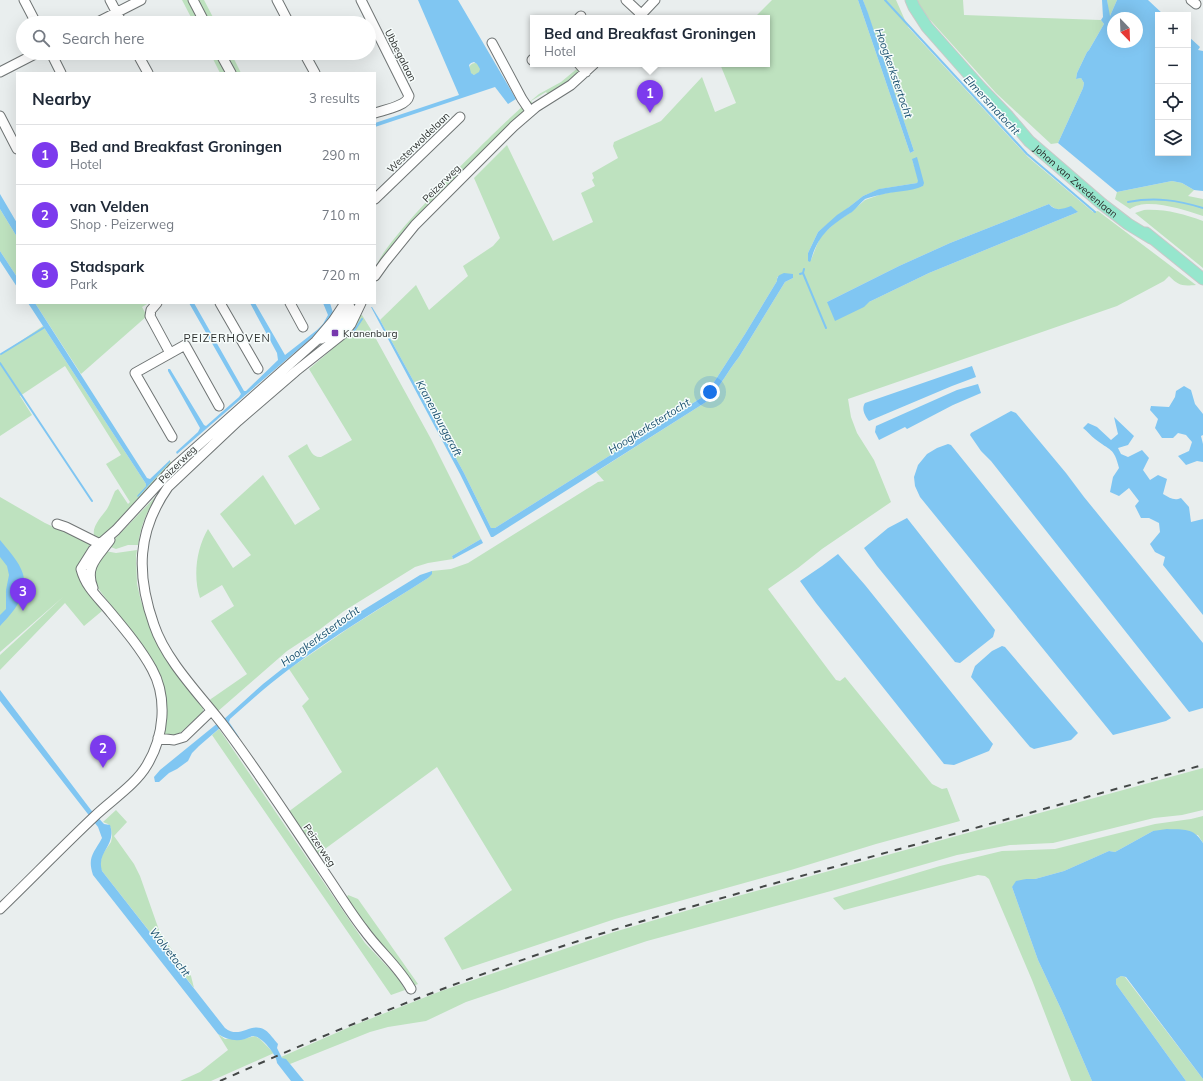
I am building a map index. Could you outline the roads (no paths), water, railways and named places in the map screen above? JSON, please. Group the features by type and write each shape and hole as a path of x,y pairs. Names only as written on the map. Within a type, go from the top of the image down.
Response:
{"main road":[{"name":"Johan van Zwedenlaan","path":"904,0 911,15 927,27"},
{"name":"Johan van Zwedenlaan","path":"911,0 927,27 1007,115 1034,136 1082,179 1132,219 1151,238 1203,279"}],"street":[{"path":"24,0 32,16"},
{"path":"110,0 119,16"},
{"path":"109,16 141,0"},
{"path":"193,0 201,16"},
{"path":"277,0 285,16"},
{"name":"Ubbegalaan","path":"361,0 369,16"},
{"path":"626,0 639,15"},
{"path":"641,15 654,0"},
{"name":"Ubbegalaan","path":"376,30 408,93 409,99 404,103 376,113"},
{"path":"492,43 530,111"},
{"path":"0,72 23,60"},
{"path":"54,60 60,72"},
{"path":"141,60 147,72"},
{"path":"224,60 230,72"},
{"path":"308,60 314,72"},
{"path":"582,67 586,72"},
{"name":"Peizerweg","path":"376,275 415,225 514,126 530,111 561,92 591,67"},
{"path":"0,116 16,147"},
{"name":"Westerwoldelaan","path":"376,198 460,117"},
{"path":"156,304 150,310 150,316 170,353"},
{"path":"221,304 258,369"},
{"path":"291,304 303,327"},
{"name":"Peizerweg","path":"0,909 141,773 149,762 158,738 161,723 161,692 153,672 133,641 86,584 81,569 88,556 102,545 174,467 316,341 330,334 338,327 344,320 348,304"},
{"name":"Peizerweg","path":"360,304 348,328 238,421 168,487 159,499 151,514 146,530 142,548 143,579 153,624 170,655 221,723 291,822 364,930 404,976 412,989"},
{"path":"172,437 135,373 185,345 219,406"},
{"path":"290,364 296,371"},
{"path":"56,524 66,527 102,545"},
{"path":"158,738 174,740 184,737 211,711"}],"water":[{"path":"418,0 458,0 516,99 508,104 495,87 376,127 376,123 459,95","holes":["474,62 480,69 479,72 474,75 471,73 469,65"]},
{"path":"858,0 863,0 868,13 914,151 910,153"},
{"path":"1102,0 1107,0 1109,12 1107,12 1107,48 1143,48 1143,12 1112,12 1117,0 1148,0 1161,12 1155,12 1155,156 1191,156 1191,39 1200,47 1198,50 1203,51 1203,191 1194,190 1182,183 1172,181 1117,192 1058,143 1083,88 1084,83 1081,78 1076,79 1077,73 1087,52 1104,24 1101,20 1103,17"},
{"path":"917,157 924,183 923,186 865,199 852,212 838,221 826,232 817,244 810,262 808,261 808,253 818,232 837,215 863,196 879,189 917,183 918,181 912,159"},
{"path":"0,194 16,221 16,235 0,209"},
{"path":"1049,204 1057,209 1071,206 1078,212 929,273 869,302 864,307 835,321 827,302 899,266 950,243"},
{"path":"0,251 16,275 16,285 0,261"},
{"path":"784,273 793,274 793,278 785,282 739,357 715,392 706,402 493,537 491,537 460,474 371,307 380,320 464,473 491,528 495,528 707,393 745,334 778,277"},
{"path":"29,304 36,304 147,478 150,479 170,460 170,462 138,497 137,496 146,484"},
{"path":"190,304 195,304 244,391 246,391 278,360 277,353 251,304 256,304 285,355 323,324 328,315 323,304 330,304 333,313 322,329 177,454 176,452 198,432 200,428 168,369 170,369 206,426 241,394"},
{"path":"972,366 976,377 869,421 865,415 863,408 865,403"},
{"path":"978,384 981,393 953,405 907,429 905,427 879,440 875,432 876,426 957,390"},
{"path":"1184,386 1191,390 1195,404 1203,414 1203,435 1201,436 1203,444 1203,462 1197,461 1186,465 1178,456 1189,451 1192,442 1186,435 1178,433 1173,438 1162,438 1155,428 1158,419 1150,410 1151,406 1169,407 1175,397 1176,391"},
{"path":"1011,411 1016,413 1066,473 1203,643 1203,708 1189,712 991,461 981,451 970,435 971,433"},
{"path":"1114,417 1134,436 1128,445 1118,448 1121,454 1128,457 1142,450 1149,458 1143,470 1150,480 1158,475 1167,479 1163,494 1174,499 1181,498 1189,507 1191,522 1203,519 1203,615 1163,565 1165,557 1155,552 1150,544 1160,532 1159,523 1149,518 1141,518 1135,506 1139,501 1129,488 1119,496 1110,492 1113,477 1119,468 1115,456 1111,450 1095,439 1083,428 1088,423 1097,427 1111,440 1118,434"},
{"path":"948,444 951,445 1171,718 1166,721 1113,735 920,497 915,486 914,477 918,465 927,454"},
{"path":"907,518 995,630 993,637 960,663 955,662 864,548 888,528"},
{"path":"481,539 483,543 453,559 452,556"},
{"path":"0,540 19,565 23,574 24,589 19,603 0,626 0,615 6,609 6,590 9,575 7,566 0,557"},
{"path":"838,554 865,585 993,744 989,751 954,765 944,764 816,603 800,581"},
{"path":"432,571 432,574 428,578 305,658 251,700 230,719 229,722 239,737 238,739 223,720 263,684 321,638 347,620 420,575"},
{"path":"1002,646 1005,647 1078,733 1071,740 1034,749 1030,747 971,677 975,666 992,651"},
{"path":"0,690 91,810 104,824 110,825 111,838 102,858 102,871 225,1028 236,1032 255,1028 265,1030 278,1044 277,1048 282,1058 286,1059 304,1081 291,1081 277,1063 272,1051 257,1037 253,1036 241,1040 234,1040 227,1039 218,1034 93,875 91,869 91,859 102,838 98,827 0,701"},
{"path":"219,722 221,727 192,753 188,761 169,773 159,782 155,782 154,777 160,770"},
{"path":"1167,829 1188,830 1196,834 1203,843 1203,1079 1126,977 1121,976 1116,979 1116,984 1186,1081 1092,1081 1038,960 1012,887 1016,881 1035,879 1064,871 1109,851 1115,852 1153,831"}],"waterway":[{"name":"Elmersmatocht","path":"885,0 1027,154 1095,212"},
{"name":"Elmersmatocht","path":"1128,202 1138,200 1166,200 1203,208"},
{"name":"Hoogkerkstertocht","path":"800,274 803,273 804,269"},
{"path":"803,273 826,328"},
{"name":"Kranenburggraft","path":"352,334 362,319"},
{"path":"1,354 45,327"},
{"path":"0,363 92,501"}],"railway":[{"path":"220,1081 424,996 548,951 662,915 1203,765"}],"place":[{"name":"Bed and Breakfast Groningen","path":"650,113"},
{"name":"Kranenburg","path":"335,333"},
{"name":"Stadspark","path":"23,611"},
{"name":"van Velden","path":"103,768"}],"district":[{"name":"PEIZERHOVEN","path":"227,338"}],"water label":[{"name":"Wolvetocht","path":"170,952"}]}
